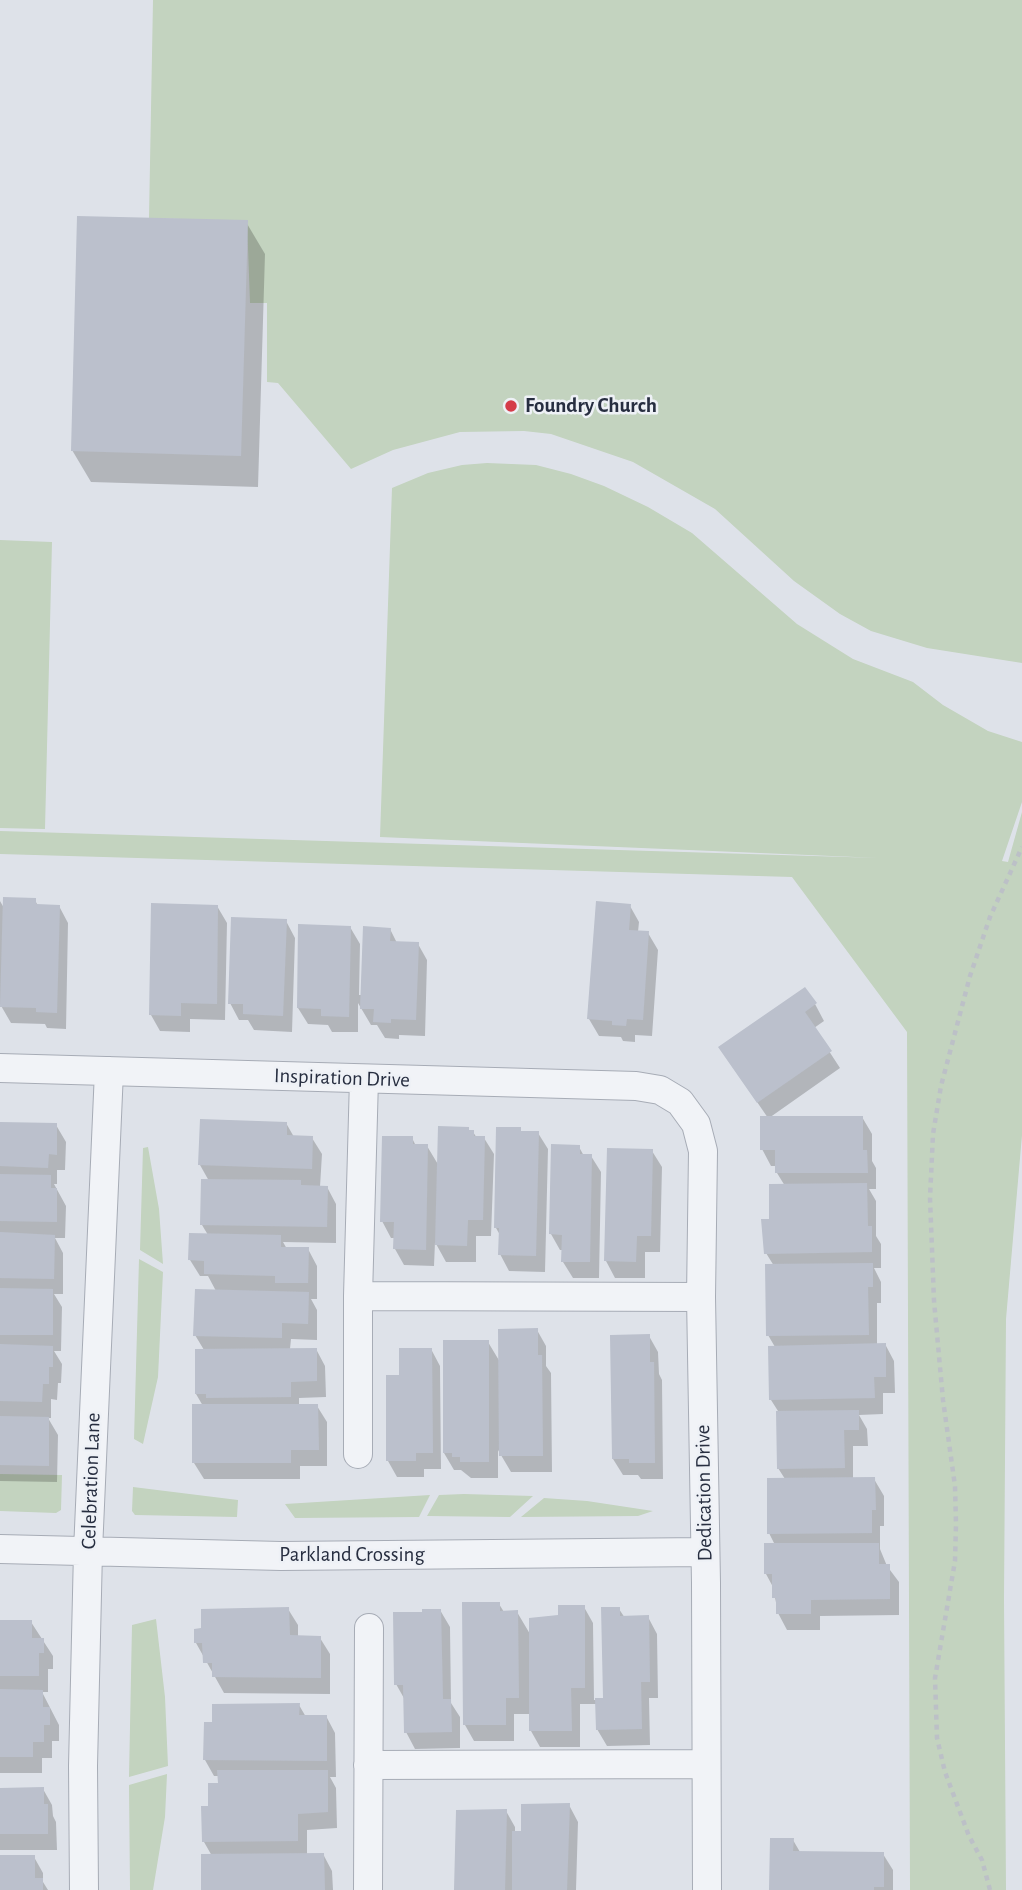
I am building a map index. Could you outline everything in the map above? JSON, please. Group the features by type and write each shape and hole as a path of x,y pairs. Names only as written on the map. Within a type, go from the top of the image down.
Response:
{"street":[{"name":"Inspiration Drive","path":"0,1068 636,1086 660,1090 680,1102"},
{"name":"Celebration Lane","path":"84,1890 83,1766 88,1551 109,1072"},
{"path":"358,1454 358,1297 364,1079"},
{"name":"Dedication Drive","path":"680,1102 696,1124 703,1151 701,1297 707,1890"},
{"path":"358,1297 701,1297"},
{"name":"Parkland Crossing","path":"0,1549 281,1556 704,1552"},
{"path":"368,1890 369,1629"},
{"path":"368,1765 705,1764"}],"path":[{"path":"990,1890 982,1860 969,1836 945,1772 937,1738 936,1678 955,1561 956,1524 934,1301 930,1198 933,1134 941,1086 970,976 990,917 1022,847"}],"green space":[{"path":"153,0 1022,0 1022,663 927,648 871,631 840,614 794,581 715,509 633,462 551,434 524,431 460,432 393,450 351,469 278,383 267,382 267,303 250,303 247,221 149,218"},
{"path":"462,465 536,465 571,474 648,507 692,533 797,624 853,659 913,682 943,705 988,731 1022,742 1022,802 1002,861 1008,862 1022,812 1022,1135 1006,1319 1006,1890 910,1890 907,1032 792,877 0,854 0,831 879,858 380,837 392,488 428,473"},
{"path":"0,540 52,542 45,829 0,828"},
{"path":"148,1147 159,1209 163,1264 140,1250 143,1148"},
{"path":"139,1259 163,1272 158,1377 143,1444 134,1439"},
{"path":"0,1474 62,1475 61,1510 56,1513 0,1511"},
{"path":"133,1487 238,1500 237,1517 135,1515 132,1511"},
{"path":"430,1495 419,1517 295,1518 285,1504"},
{"path":"439,1495 533,1496 510,1517 427,1516"},
{"path":"544,1498 587,1501 653,1511 638,1516 521,1517"},
{"path":"156,1619 165,1697 168,1766 129,1777 132,1625"},
{"path":"167,1774 165,1817 153,1890 130,1890 129,1785"}],"building":[{"path":"77,216 248,220 241,456 71,451"},
{"path":"3,897 36,898 36,904 60,905 57,1013 36,1012 36,1008 0,1007"},
{"path":"596,901 631,904 629,930 649,931 643,1020 627,1019 626,1026 612,1025 612,1021 587,1019"},
{"path":"151,903 218,905 217,1004 181,1003 181,1016 149,1015"},
{"path":"231,917 287,919 283,1016 243,1014 243,1004 228,1004"},
{"path":"298,924 351,926 349,1017 321,1016 321,1009 297,1008"},
{"path":"363,926 391,928 390,941 419,942 416,1020 391,1019 391,1023 373,1022 374,1009 360,1009"},
{"path":"805,987 817,1003 805,1012 832,1051 757,1103 718,1047"},
{"path":"760,1116 863,1116 863,1150 867,1150 868,1173 775,1173 775,1150 760,1150"},
{"path":"200,1119 287,1122 287,1135 313,1136 312,1169 198,1165"},
{"path":"0,1122 57,1123 57,1155 49,1154 48,1168 0,1166"},
{"path":"438,1126 469,1127 469,1130 474,1130 474,1136 485,1136 483,1220 468,1220 467,1246 435,1245"},
{"path":"496,1127 521,1127 521,1131 539,1131 536,1256 498,1255 499,1228 494,1228"},
{"path":"382,1136 413,1136 413,1144 428,1144 426,1250 393,1249 394,1222 380,1222"},
{"path":"551,1144 580,1145 580,1154 592,1154 590,1262 561,1262 562,1235 549,1234"},
{"path":"607,1148 653,1149 651,1236 637,1236 636,1262 604,1261"},
{"path":"0,1174 51,1175 51,1188 57,1188 57,1222 0,1221"},
{"path":"201,1179 301,1180 301,1185 328,1186 327,1227 200,1225"},
{"path":"867,1183 868,1226 872,1226 872,1252 764,1254 761,1219 769,1219 769,1184"},
{"path":"0,1232 55,1235 54,1279 0,1278"},
{"path":"189,1233 281,1235 281,1247 309,1247 308,1283 275,1283 275,1276 204,1274 204,1261 188,1260"},
{"path":"873,1263 873,1287 868,1287 869,1335 766,1336 765,1264"},
{"path":"0,1288 53,1289 53,1335 0,1335"},
{"path":"195,1289 309,1292 308,1324 282,1323 282,1338 193,1336"},
{"path":"538,1328 538,1355 542,1355 543,1456 499,1456 498,1329"},
{"path":"650,1334 650,1362 654,1362 655,1463 629,1463 629,1459 612,1459 610,1335"},
{"path":"443,1340 489,1340 489,1462 460,1462 460,1457 443,1453"},
{"path":"886,1343 886,1377 874,1377 875,1398 769,1400 768,1346"},
{"path":"0,1344 53,1346 53,1367 49,1367 49,1384 43,1384 42,1402 0,1401"},
{"path":"317,1348 317,1381 291,1382 291,1397 206,1398 206,1394 195,1394 195,1349"},
{"path":"399,1348 432,1348 433,1453 416,1453 416,1461 386,1461 386,1375 399,1375"},
{"path":"192,1404 318,1404 319,1450 291,1450 291,1463 192,1463"},
{"path":"859,1410 859,1430 844,1430 845,1468 777,1469 776,1411"},
{"path":"0,1416 49,1417 49,1466 0,1465"},
{"path":"875,1477 876,1510 872,1510 872,1533 767,1534 767,1478"},
{"path":"764,1543 879,1543 879,1564 890,1564 890,1599 811,1600 811,1614 776,1614 776,1598 772,1598 772,1574 764,1574"},
{"path":"462,1602 500,1602 500,1611 518,1610 519,1698 506,1698 506,1725 463,1725"},
{"path":"558,1605 585,1605 585,1688 571,1688 572,1731 529,1731 529,1618 558,1615"},
{"path":"289,1607 290,1635 321,1636 321,1678 212,1677 212,1663 203,1663 202,1643 194,1643 194,1629 201,1628 201,1609"},
{"path":"601,1607 620,1607 620,1616 649,1615 650,1682 641,1682 642,1729 596,1730 595,1698 603,1698"},
{"path":"422,1609 441,1609 443,1699 451,1699 452,1732 404,1733 403,1685 394,1685 393,1612 422,1612"},
{"path":"0,1620 32,1620 32,1638 44,1638 44,1653 39,1653 39,1676 0,1676"},
{"path":"0,1689 43,1690 43,1707 50,1707 50,1725 44,1725 44,1742 33,1742 33,1757 0,1757"},
{"path":"300,1703 299,1715 327,1715 327,1761 203,1760 204,1722 212,1722 212,1704"},
{"path":"217,1770 328,1770 328,1812 298,1814 298,1841 202,1842 201,1806 208,1806 208,1783 218,1783"},
{"path":"44,1787 44,1804 48,1804 48,1834 0,1834 0,1788"},
{"path":"570,1803 567,1890 512,1890 512,1831 521,1831 521,1804"},
{"path":"507,1809 505,1890 454,1890 456,1810"},
{"path":"770,1838 794,1838 793,1851 884,1852 884,1887 874,1887 874,1890 769,1890"},
{"path":"324,1853 325,1890 201,1890 201,1854"},
{"path":"0,1855 35,1855 35,1878 43,1878 43,1890 0,1890"}],"place":[{"name":"Foundry Church","path":"511,406"}]}
